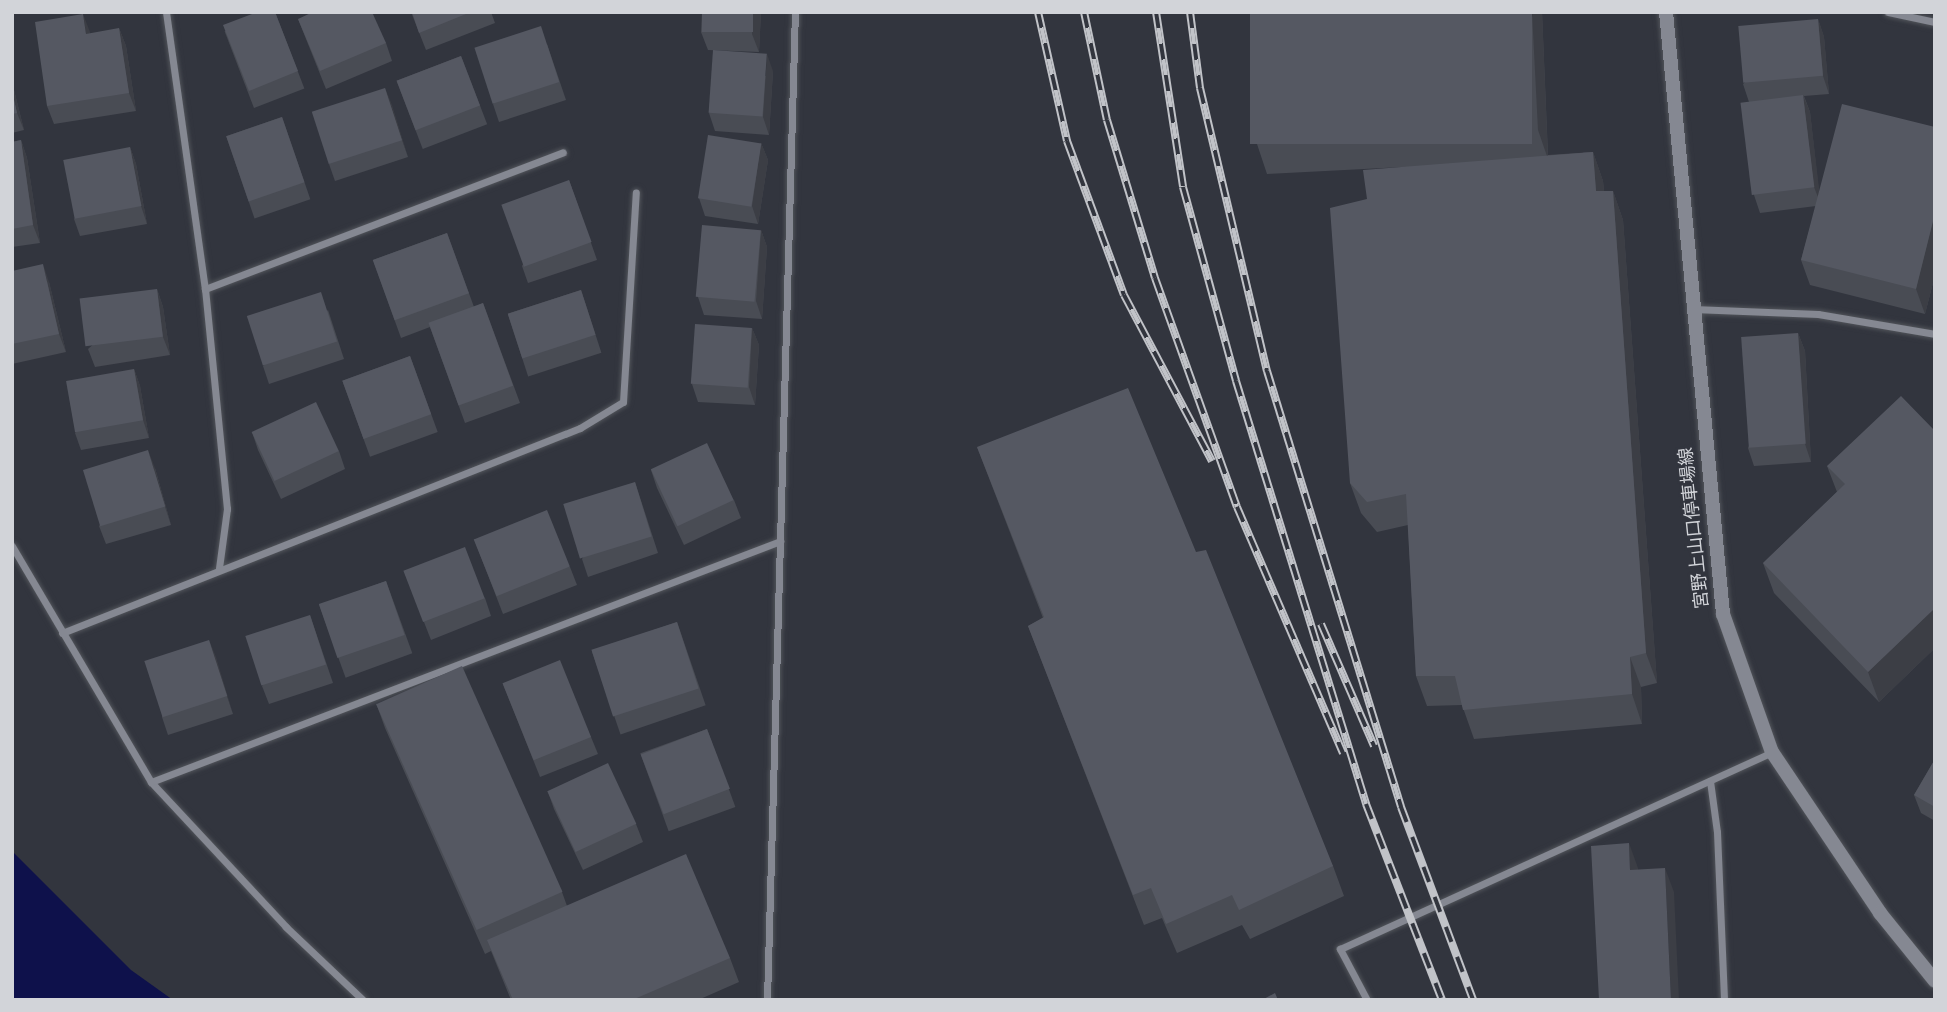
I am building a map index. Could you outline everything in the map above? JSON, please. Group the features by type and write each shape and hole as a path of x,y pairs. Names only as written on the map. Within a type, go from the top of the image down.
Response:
{"main road":[{"name":"宮野上山口停車場線","path":"1666,12 1692,309 1723,614 1772,752 1880,913 1935,981"}],"street":[{"path":"166,12 205,289 227,509 219,568"},
{"path":"767,1000 795,12"},
{"path":"1888,12 1935,22"},
{"path":"205,289 563,152"},
{"path":"62,633 219,568 580,428 623,402 636,192"},
{"path":"1692,309 1818,314 1935,334"},
{"path":"151,782 780,541"},
{"path":"12,546 151,782 286,927 362,1000"},
{"path":"1367,1000 1340,949 1772,752"},
{"path":"1710,781 1717,832 1724,1000"}],"shaded area":[{"path":"12,851 131,970 173,1000 12,1000"}],"building":[{"path":"257,12 275,12 298,71 249,91 223,25"},
{"path":"313,12 372,12 386,43 320,71 298,19"},
{"path":"412,12 471,12 419,33"},
{"path":"702,12 753,12 753,32 702,32"},
{"path":"1250,12 1532,12 1532,144 1250,144"},
{"path":"83,14 86,34 119,28 129,93 47,106 35,22"},
{"path":"1818,19 1823,76 1743,83 1738,26"},
{"path":"541,26 559,82 493,104 474,48"},
{"path":"713,50 767,54 762,117 709,113"},
{"path":"461,56 480,105 416,130 397,81"},
{"path":"385,88 402,140 329,164 312,112"},
{"path":"12,91 17,113 12,114"},
{"path":"1803,95 1814,187 1752,195 1740,103"},
{"path":"1842,104 1935,127 1935,221 1916,289 1801,260"},
{"path":"282,117 304,182 249,201 226,136"},
{"path":"708,135 761,143 751,207 698,198"},
{"path":"21,140 33,225 12,229 12,142"},
{"path":"130,147 141,206 75,219 63,160"},
{"path":"1593,152 1596,191 1613,191 1646,653 1630,657 1632,694 1463,710 1455,676 1416,676 1406,494 1367,502 1350,483 1330,208 1367,199 1363,170"},
{"path":"569,180 592,242 524,267 501,205"},
{"path":"702,225 761,230 755,302 696,297"},
{"path":"447,233 469,293 395,320 373,260"},
{"path":"43,264 59,334 12,344 12,271"},
{"path":"157,289 163,337 85,346 80,299"},
{"path":"581,290 596,335 522,358 508,314"},
{"path":"321,292 337,341 263,366 247,316"},
{"path":"483,303 513,386 459,406 428,323"},
{"path":"695,324 752,328 748,388 691,384"},
{"path":"1798,333 1806,444 1749,448 1741,337"},
{"path":"410,356 431,414 364,439 342,381"},
{"path":"134,369 143,420 75,432 66,381"},
{"path":"1128,388 1196,552 1206,550 1333,866 1239,910 1232,895 1166,924 1151,888 1133,895 1028,626 1044,617 977,447"},
{"path":"1901,396 1935,431 1935,608 1868,672 1763,563 1845,484 1827,466"},
{"path":"316,402 339,451 274,481 252,432"},
{"path":"707,443 734,500 677,526 651,469"},
{"path":"148,450 165,506 100,526 83,470"},
{"path":"635,482 652,537 580,558 563,504"},
{"path":"547,510 570,567 497,596 474,540"},
{"path":"465,547 485,598 423,622 403,571"},
{"path":"386,581 405,635 337,658 319,604"},
{"path":"310,615 326,664 261,685 245,636"},
{"path":"677,622 699,689 613,716 591,650"},
{"path":"209,640 227,696 163,717 144,661"},
{"path":"560,660 591,737 534,760 503,683"},
{"path":"462,666 562,892 477,930 376,704"},
{"path":"707,729 730,789 664,814 641,754"},
{"path":"1935,759 1935,807 1914,795"},
{"path":"608,763 636,824 576,852 547,791"},
{"path":"1629,843 1630,870 1665,868 1671,1000 1599,1000 1591,846"},
{"path":"686,854 730,958 632,1000 513,1000 487,940"},
{"path":"1275,993 1278,1000 1262,1000"}],"railway":[{"path":"1038,12 1067,141 1124,295 1212,461"},
{"path":"1084,12 1107,120 1155,278 1237,507 1343,753"},
{"path":"1156,12 1183,187 1236,381 1366,804 1442,1000"},
{"path":"1190,12 1200,88 1267,371 1401,807 1473,1000"},
{"path":"1321,624 1374,746"}]}
